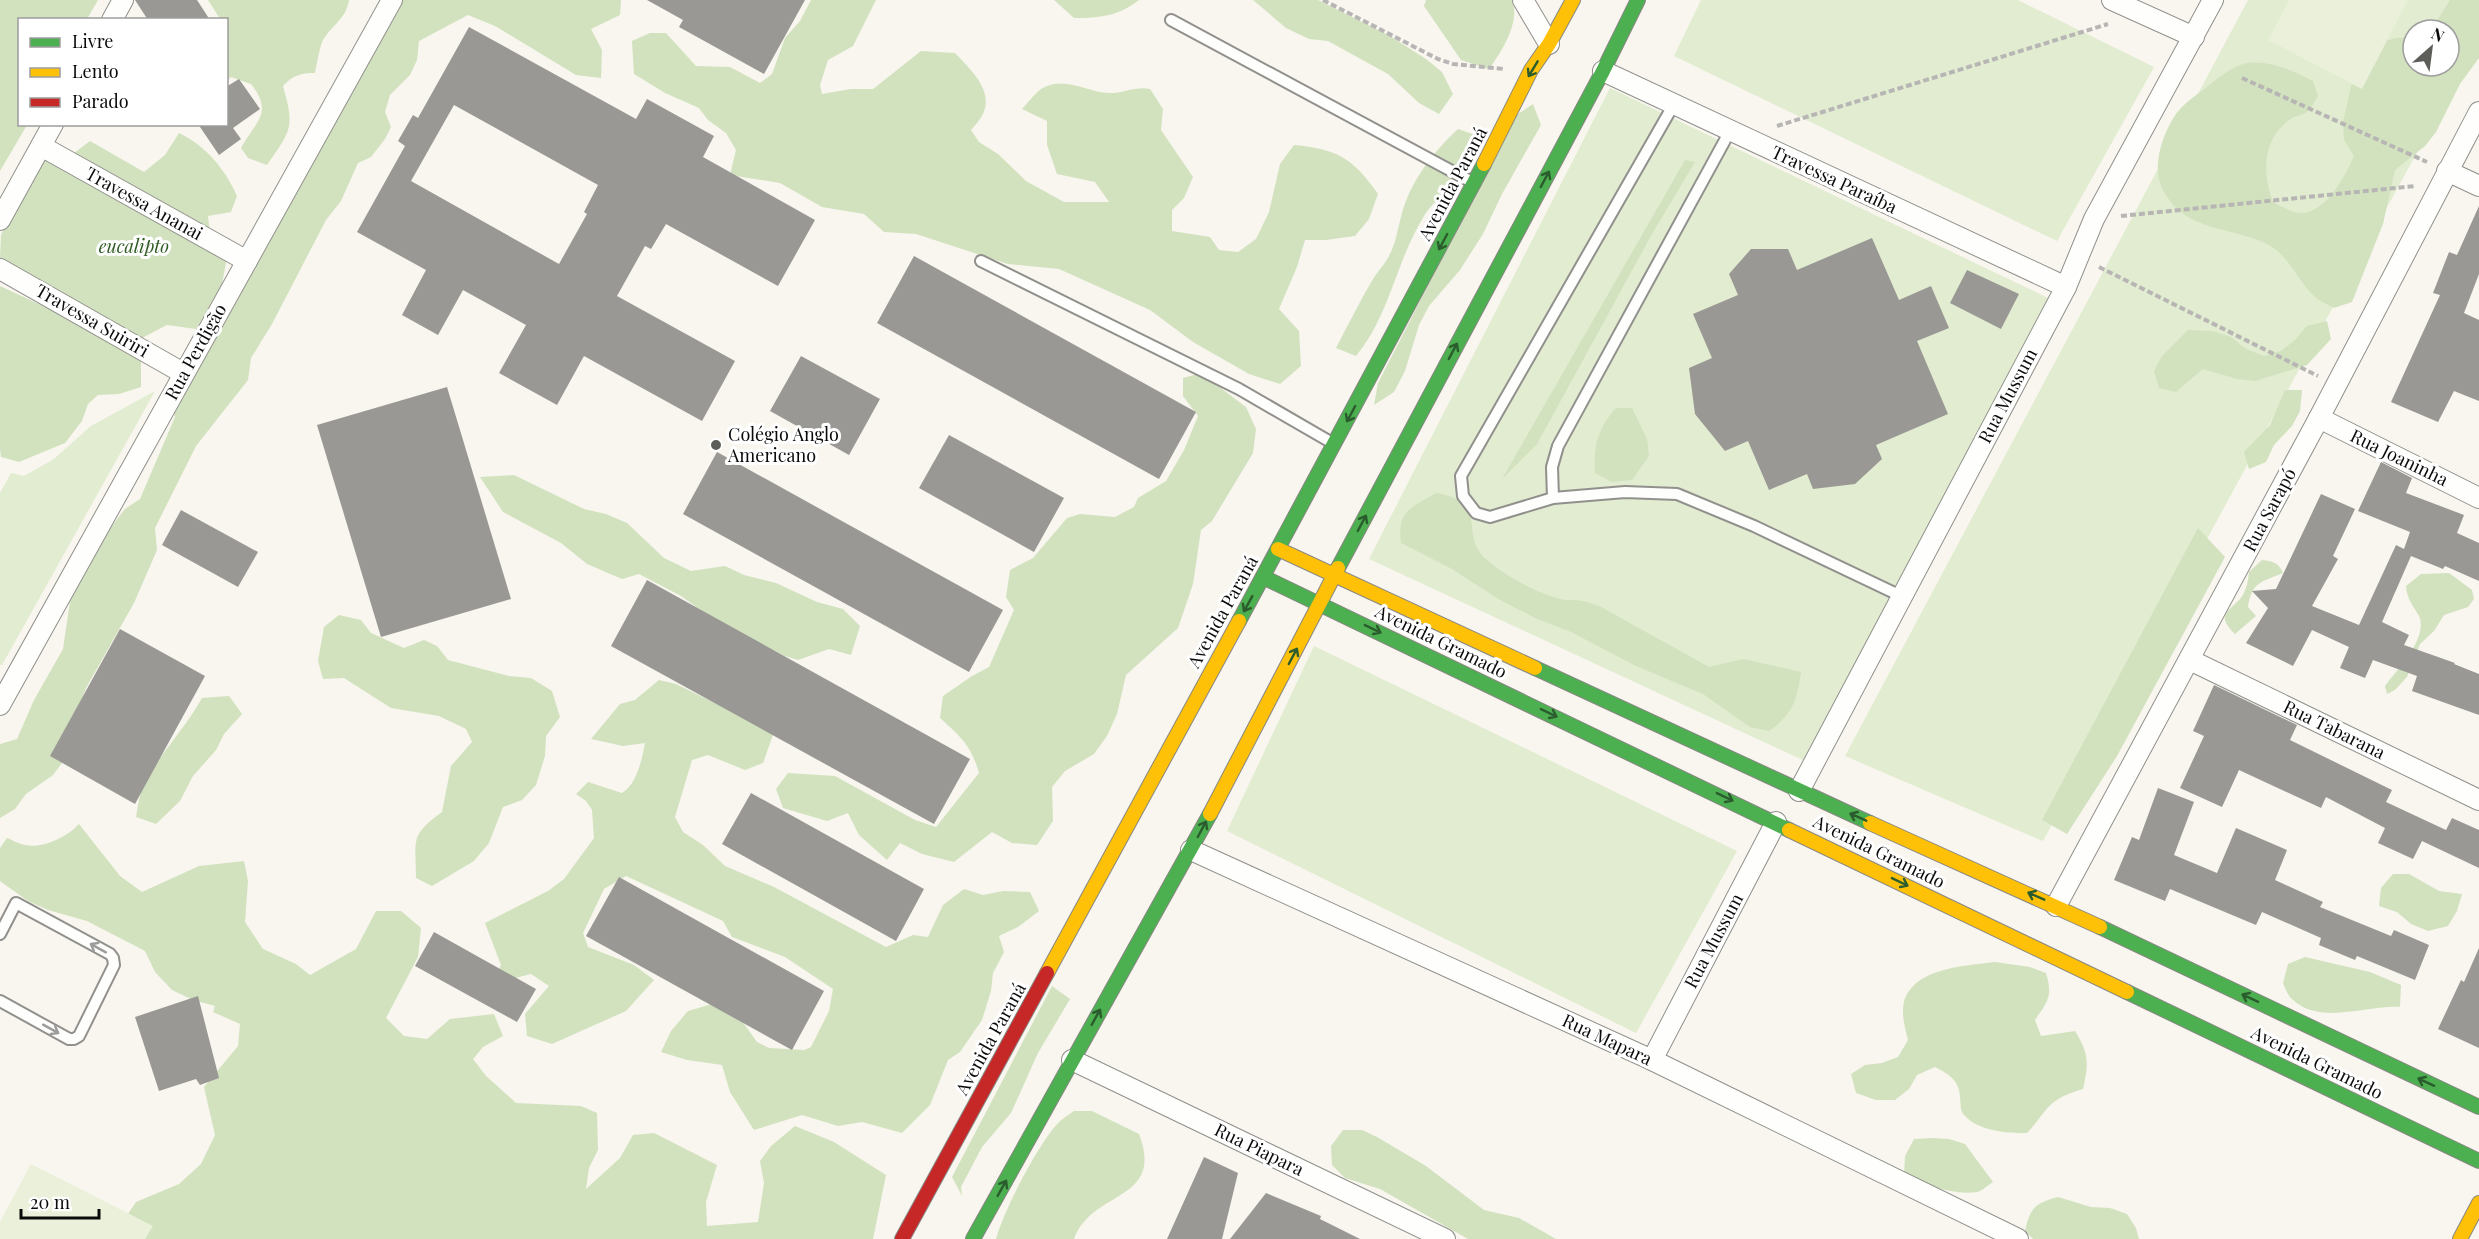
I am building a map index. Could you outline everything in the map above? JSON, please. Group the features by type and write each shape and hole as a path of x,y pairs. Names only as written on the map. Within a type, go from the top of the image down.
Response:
{"main road":[{"name":"Avenida Paraná","path":"902,1239 1263,577 1532,70 1549,44 1572,0"},
{"path":"973,1239 1191,850 1334,575 1603,71 1638,0"},
{"name":"Avenida Gramado","path":"1278,549 1799,791 2056,906 2479,1107"},
{"name":"Avenida Gramado","path":"1263,577 2479,1161"},
{"path":"2460,1239 2479,1203"}],"street":[{"path":"113,18 123,0"},
{"name":"Rua Perdigão","path":"0,705 392,0"},
{"path":"1524,0 1549,44"},
{"path":"2112,0 2194,37"},
{"name":"Rua Mussum","path":"1799,791 2066,287 2094,219 2213,0"},
{"name":"Travessa Paraíba","path":"1603,71 2066,287"},
{"name":"Rua Sarapó","path":"2056,906 2319,418 2479,112"},
{"path":"0,220 52,126"},
{"name":"Travessa Ananai","path":"41,146 247,261"},
{"path":"2444,177 2479,186"},
{"name":"Travessa Suiriri","path":"0,269 183,373"},
{"name":"Rua Joaninha","path":"2319,418 2479,498"},
{"name":"Rua Tabarana","path":"2190,660 2479,800"},
{"name":"Rua Mussum","path":"1652,1060 1776,822"},
{"name":"Rua Mapara","path":"1191,850 1652,1060 2018,1239"},
{"name":"Rua Piapara","path":"1072,1060 1445,1239"}],"lane":[{"path":"1171,20 1392,142 1474,183"},
{"path":"1674,104 1461,476 1463,496 1476,513 1490,517 1553,498 1625,492 1677,494 1754,526 1903,597"},
{"path":"1553,498 1552,467 1558,446 1736,134"},
{"path":"981,261 1239,389 1334,444"},
{"path":"0,934 16,903 110,954 114,965 79,1036 74,1039 69,1039 0,1001"}],"path":[{"path":"1323,0 1438,59 1453,64 1532,70"},
{"path":"1736,134 2141,14"},
{"path":"2242,78 2444,177"},
{"path":"2094,219 2444,177"},
{"path":"2077,256 2336,384"}],"green space":[{"path":"0,0 98,0 88,18 18,18 18,126 26,126 0,171"},
{"path":"208,0 349,0 342,17 323,40 315,73 298,75 283,86 290,120 286,136 267,165 248,158 241,148 257,124 262,110 261,102 251,84 231,77 228,79 228,18 219,18"},
{"path":"399,0 621,0 620,15 591,29 602,50 601,78 576,75 495,26 468,15 419,41 417,60 410,75 390,95 385,112 391,127 385,139 371,157 358,163 341,201 326,220 272,324 251,358 248,380 196,446 155,528 157,550 134,603 86,688 67,738 62,763 53,775 26,794 15,809 0,818 0,744 17,739 34,700 63,649 73,581 97,536 112,526 125,509 140,499 175,417 171,402"},
{"path":"811,0 876,0 853,46 828,60 820,85 822,94 851,89 873,89 921,51 955,53 979,80 983,88 986,105 983,114 971,130 979,142 998,154 1026,181 1064,202 1109,202 1095,182 1057,174 1047,145 1047,121 1022,109 1041,89 1059,83 1113,93 1141,88 1150,89 1163,109 1161,130 1193,177 1184,198 1172,210 1172,231 1210,237 1219,250 1238,252 1256,239 1269,212 1280,164 1294,145 1322,149 1352,164 1378,194 1369,219 1355,236 1305,240 1297,267 1279,309 1299,331 1301,366 1280,384 1249,374 1193,342 1150,310 1059,269 1008,264 916,234 884,232 864,214 822,207 780,183 730,175 736,150 726,133 708,120 699,108 665,93 634,74 632,41 650,33 666,33 696,66 730,67 760,83 772,74 785,38 800,21"},
{"path":"1054,0 1139,0 1124,10 1109,15 1074,18"},
{"path":"1253,0 1318,0 1390,36 1426,59 1442,72 1453,94 1439,114 1419,103 1388,74 1328,41 1309,39 1286,28"},
{"path":"1426,0 1512,0 1514,18 1512,27 1489,69 1461,60 1424,6"},
{"path":"1701,0 2018,0 2154,67 2057,241 1674,56"},
{"path":"2248,0 2479,0 2479,38 2461,71 2461,18 2401,18 2401,78 2457,78 2043,841 1845,756"},
{"path":"2289,0 2408,0 2362,89 2268,40"},
{"path":"2450,0 2479,0 2479,58 2460,84 2436,132 2425,146 2395,170 2383,224 2352,302 2334,308 2316,298 2286,260 2273,248 2251,238 2195,221 2172,204 2160,181 2158,162 2162,143 2174,117 2190,100 2226,72 2242,64 2264,63 2281,67 2313,81 2318,96 2307,112 2293,117 2280,128 2269,147 2266,169 2273,202 2300,213 2320,206 2341,182 2354,156 2344,140 2343,122 2355,69 2378,43 2401,38 2401,78 2461,78 2461,18 2439,18"},
{"path":"1610,88 2050,299 1805,761 1369,559"},
{"path":"1533,104 1541,125 1502,194 1483,234 1460,270 1429,306 1419,325 1405,371 1394,392 1374,405 1378,383 1515,116"},
{"path":"1458,129 1478,136 1472,167 1424,216 1406,251 1377,323 1356,356 1336,348 1368,287 1391,251 1405,204 1416,180 1431,158"},
{"name":"eucalipto","path":"179,133 189,138 214,159 237,196 231,212 208,216 210,234 227,257 222,284 196,329 167,325 142,338 0,258 1,235 17,199 44,157 61,163 90,141 144,172 165,155"},
{"path":"1685,160 1695,162 1652,234 1537,444 1502,479"},
{"path":"0,286 84,325 141,357 141,387 119,394 98,395 88,404 82,421 65,443 19,462 1,457 0,449"},
{"path":"2327,321 2331,339 2307,365 2255,381 2237,379 2203,369 2176,392 2159,388 2154,371 2162,356 2188,330 2212,331 2231,337 2246,349 2264,356 2281,351 2307,326"},
{"path":"1205,372 1222,389 1246,407 1256,429 1253,453 1212,521 1201,530 1193,584 1178,628 1126,675 1117,714 1107,736 1094,754 1065,771 1052,787 1053,821 1037,845 1012,843 992,832 954,862 922,854 900,843 887,860 859,835 848,813 827,821 783,808 776,789 788,773 835,776 915,820 936,827 979,773 964,742 940,718 943,696 989,667 1014,610 1006,597 1010,570 1033,558 1067,518 1080,514 1115,517 1134,507 1138,498 1166,481 1184,450 1198,416 1183,396 1183,378"},
{"path":"2285,390 2302,390 2300,411 2292,426 2274,445 2266,462 2249,469 2244,452 2270,425"},
{"path":"155,391 0,665 0,493 11,473 24,476 54,459 91,426"},
{"path":"1616,408 1632,408 1647,439 1649,456 1632,480 1612,482 1595,473 1595,454 1601,430"},
{"path":"514,475 584,509 606,514 627,523 664,558 691,571 725,566 744,575 776,583 817,602 843,609 860,626 851,655 829,649 798,660 785,656 719,623 681,596 639,574 622,579 587,564 561,543 503,512 480,477"},
{"path":"1436,493 1453,497 1463,504 1469,512 1478,550 1486,559 1511,577 1550,596 1583,601 1601,607 1709,667 1743,659 1801,672 1793,706 1784,719 1769,731 1750,727 1703,694 1636,666 1571,632 1535,618 1500,600 1452,569 1401,543 1401,523 1408,511"},
{"path":"2198,528 2225,557 2117,756 2067,834 2042,820"},
{"path":"2262,560 2275,563 2283,573 2255,587 2248,607 2256,616 2235,634 2226,622 2226,615 2244,593 2249,572"},
{"path":"2449,573 2472,590 2474,599 2468,607 2444,615 2434,631 2420,644 2407,677 2395,690 2387,694 2385,686 2416,644 2421,625 2419,616 2409,599 2406,586 2421,574"},
{"path":"339,615 361,620 371,633 404,648 424,640 437,646 448,660 509,676 531,678 552,691 560,717 546,736 545,756 536,785 522,800 503,807 489,843 474,861 432,886 416,878 417,840 424,827 442,812 451,766 472,742 466,729 439,716 391,708 344,678 323,679 318,661 324,627"},
{"path":"1314,646 1737,851 1636,1033 1227,831"},
{"path":"659,680 676,684 774,732 763,763 745,770 708,755 692,760 675,817 683,832 703,845 725,866 774,887 886,947 913,935 928,937 943,905 964,889 983,895 1003,891 1030,892 1039,911 1018,927 999,936 1004,952 993,973 991,991 982,1020 960,1052 948,1060 930,1105 902,1133 862,1122 838,1126 802,1115 754,1130 730,1092 722,1065 687,1060 661,1052 671,1031 688,1011 712,1004 742,1021 757,1042 769,1048 804,1050 811,1047 829,1011 833,989 785,957 732,937 723,921 626,876 604,889 583,933 588,947 634,965 654,980 626,1011 552,1044 527,1036 525,1014 549,986 531,974 511,979 498,973 501,965 485,923 548,891 564,879 594,838 592,810 586,801 576,794 588,782 622,793 632,784 645,743 623,746 591,739 620,704 635,700"},
{"path":"229,696 242,714 224,734 216,750 193,776 180,801 156,824 136,817 141,792 150,774 202,698"},
{"path":"79,824 120,876 142,892 199,866 244,861 248,881 245,922 263,949 296,964 310,975 356,949 376,911 401,911 421,928 418,957 386,1018 404,1036 427,1039 450,1019 494,1014 503,1036 483,1047 473,1059 486,1076 516,1103 581,1106 597,1113 598,1150 589,1168 586,1189 620,1158 633,1135 654,1133 717,1165 706,1202 707,1226 758,1222 764,1183 760,1161 771,1146 795,1126 834,1142 886,1175 873,1239 111,1239 136,1202 179,1184 201,1164 215,1135 204,1087 238,1046 240,1024 213,1012 215,1006 193,1000 172,990 155,972 145,951 87,921 48,910 28,901 0,881 0,848 7,838 32,846 47,844 68,833"},
{"path":"2393,874 2409,874 2439,891 2462,894 2457,911 2448,926 2428,931 2411,924 2397,912 2379,906 2381,888"},
{"path":"2305,957 2370,972 2401,985 2400,1007 2330,1013 2303,1007 2291,998 2283,983 2288,964"},
{"path":"1995,962 2030,967 2046,973 2049,987 2048,998 2035,1020 2041,1036 2075,1031 2083,1046 2086,1059 2083,1089 2055,1101 2027,1133 1991,1130 1967,1118 1961,1110 1960,1092 1956,1083 1949,1075 1935,1067 1917,1075 1909,1089 1895,1100 1876,1100 1856,1093 1851,1074 1865,1065 1882,1063 1898,1057 1908,1040 1903,1007 1910,990 1918,982 1942,970"},
{"path":"1052,986 1070,999 1038,1053 1011,1113 982,1147 961,1187 962,1196 952,1177"},
{"path":"1074,1111 1092,1111 1139,1134 1144,1156 1142,1172 1135,1184 1095,1211 1083,1223 1074,1239 996,1239 1014,1195 1041,1145 1059,1122"},
{"path":"1343,1130 1362,1130 1377,1137 1426,1166 1484,1210 1519,1218 1556,1239 1468,1239 1380,1189 1345,1178 1332,1165 1331,1146"},
{"path":"1914,1139 1949,1139 1965,1144 1993,1182 1977,1192 1968,1193 1939,1188 1904,1175 1905,1156"},
{"path":"31,1164 153,1226 145,1239 0,1239 0,1222"},
{"path":"2058,1197 2091,1207 2110,1208 2127,1214 2136,1228 2139,1239 2033,1239 2025,1231 2029,1217 2039,1204"}],"building":[{"path":"135,0 197,0 209,18 147,18"},
{"path":"647,0 805,0 764,74 679,27 683,20"},
{"path":"469,27 636,119 647,99 714,136 703,157 815,220 778,286 666,224 651,249 645,246 617,296 735,361 702,421 584,356 557,405 499,373 526,325 463,290 438,335 402,315 426,270 357,232 405,146 398,141 413,115 418,118","holes":["454,105 598,185 584,212 587,214 559,264 411,181"]},
{"path":"239,79 260,109 233,128 241,139 219,155 199,126 228,126 228,86"},
{"path":"2479,206 2479,274 2464,313 2479,320 2479,401 2454,391 2438,422 2391,402 2440,295 2433,293 2449,252 2457,255"},
{"path":"1872,238 1899,300 1931,286 1949,328 1917,341 1948,414 1876,445 1882,459 1855,484 1813,489 1807,474 1769,490 1748,441 1725,451 1695,414 1689,368 1712,358 1693,314 1738,295 1729,274 1751,249 1788,249 1797,270"},
{"path":"914,256 1196,412 1159,479 877,323"},
{"path":"1967,270 2019,294 2001,329 1950,303"},
{"path":"801,356 880,399 849,455 770,411"},
{"path":"447,387 511,599 381,637 317,425"},
{"path":"949,435 1064,498 1034,552 919,488"},
{"path":"717,452 1003,610 969,672 683,514"},
{"path":"2381,462 2412,478 2406,493 2464,515 2457,533 2479,543 2479,581 2445,566 2443,569 2411,556 2382,622 2409,635 2404,645 2479,674 2479,715 2412,691 2417,676 2373,660 2365,678 2340,668 2349,647 2312,630 2293,666 2246,643 2268,608 2252,591 2276,589 2321,494 2355,509 2333,556 2338,559 2312,606 2359,625 2396,545 2404,549 2410,532 2358,511"},
{"path":"181,510 258,552 238,587 162,545"},
{"path":"647,580 970,759 934,824 611,646"},
{"path":"120,629 205,676 135,804 50,756"},
{"path":"2214,685 2297,725 2290,740 2392,790 2386,802 2446,830 2452,818 2479,830 2479,868 2422,841 2413,859 2378,843 2385,828 2326,797 2321,808 2239,770 2222,807 2180,788 2204,736 2193,731"},
{"path":"2158,788 2194,802 2174,855 2217,873 2236,828 2287,850 2275,880 2323,902 2320,907 2391,936 2394,930 2429,945 2415,980 2357,956 2355,960 2319,945 2321,938 2262,912 2256,925 2170,889 2165,901 2114,880 2132,837 2139,840"},
{"path":"751,793 924,889 896,941 722,844"},
{"path":"619,877 824,991 792,1050 586,936"},
{"path":"434,932 536,989 517,1022 415,966"},
{"path":"2479,948 2479,1048 2438,1029 2461,980 2464,982"},
{"path":"198,996 219,1078 200,1085 196,1079 159,1091 135,1017"},
{"path":"1204,1157 1238,1173 1222,1239 1167,1239"},
{"path":"1266,1193 1321,1216 1320,1219 1360,1239 1230,1239"}],"traffic: fast":[{"path":"1338,568 1603,71 1638,0"},
{"path":"1239,621 1484,164"},
{"path":"1263,577 1789,830"},
{"path":"1535,668 1870,823"},
{"path":"973,1239 1210,814"},
{"path":"2100,927 2479,1107"},
{"path":"2127,992 2479,1161"}],"traffic: slow":[{"path":"1484,164 1531,70 1549,44 1573,0"},
{"path":"1278,549 1535,668"},
{"path":"1210,814 1338,568"},
{"path":"1047,973 1239,621"},
{"path":"1870,823 2100,927"},
{"path":"1789,830 2127,992"},
{"path":"2460,1239 2479,1203"}],"traffic: jam":[{"path":"902,1239 1047,973"}],"place":[{"name":"Colégio Anglo Americano","path":"716,445"}]}
